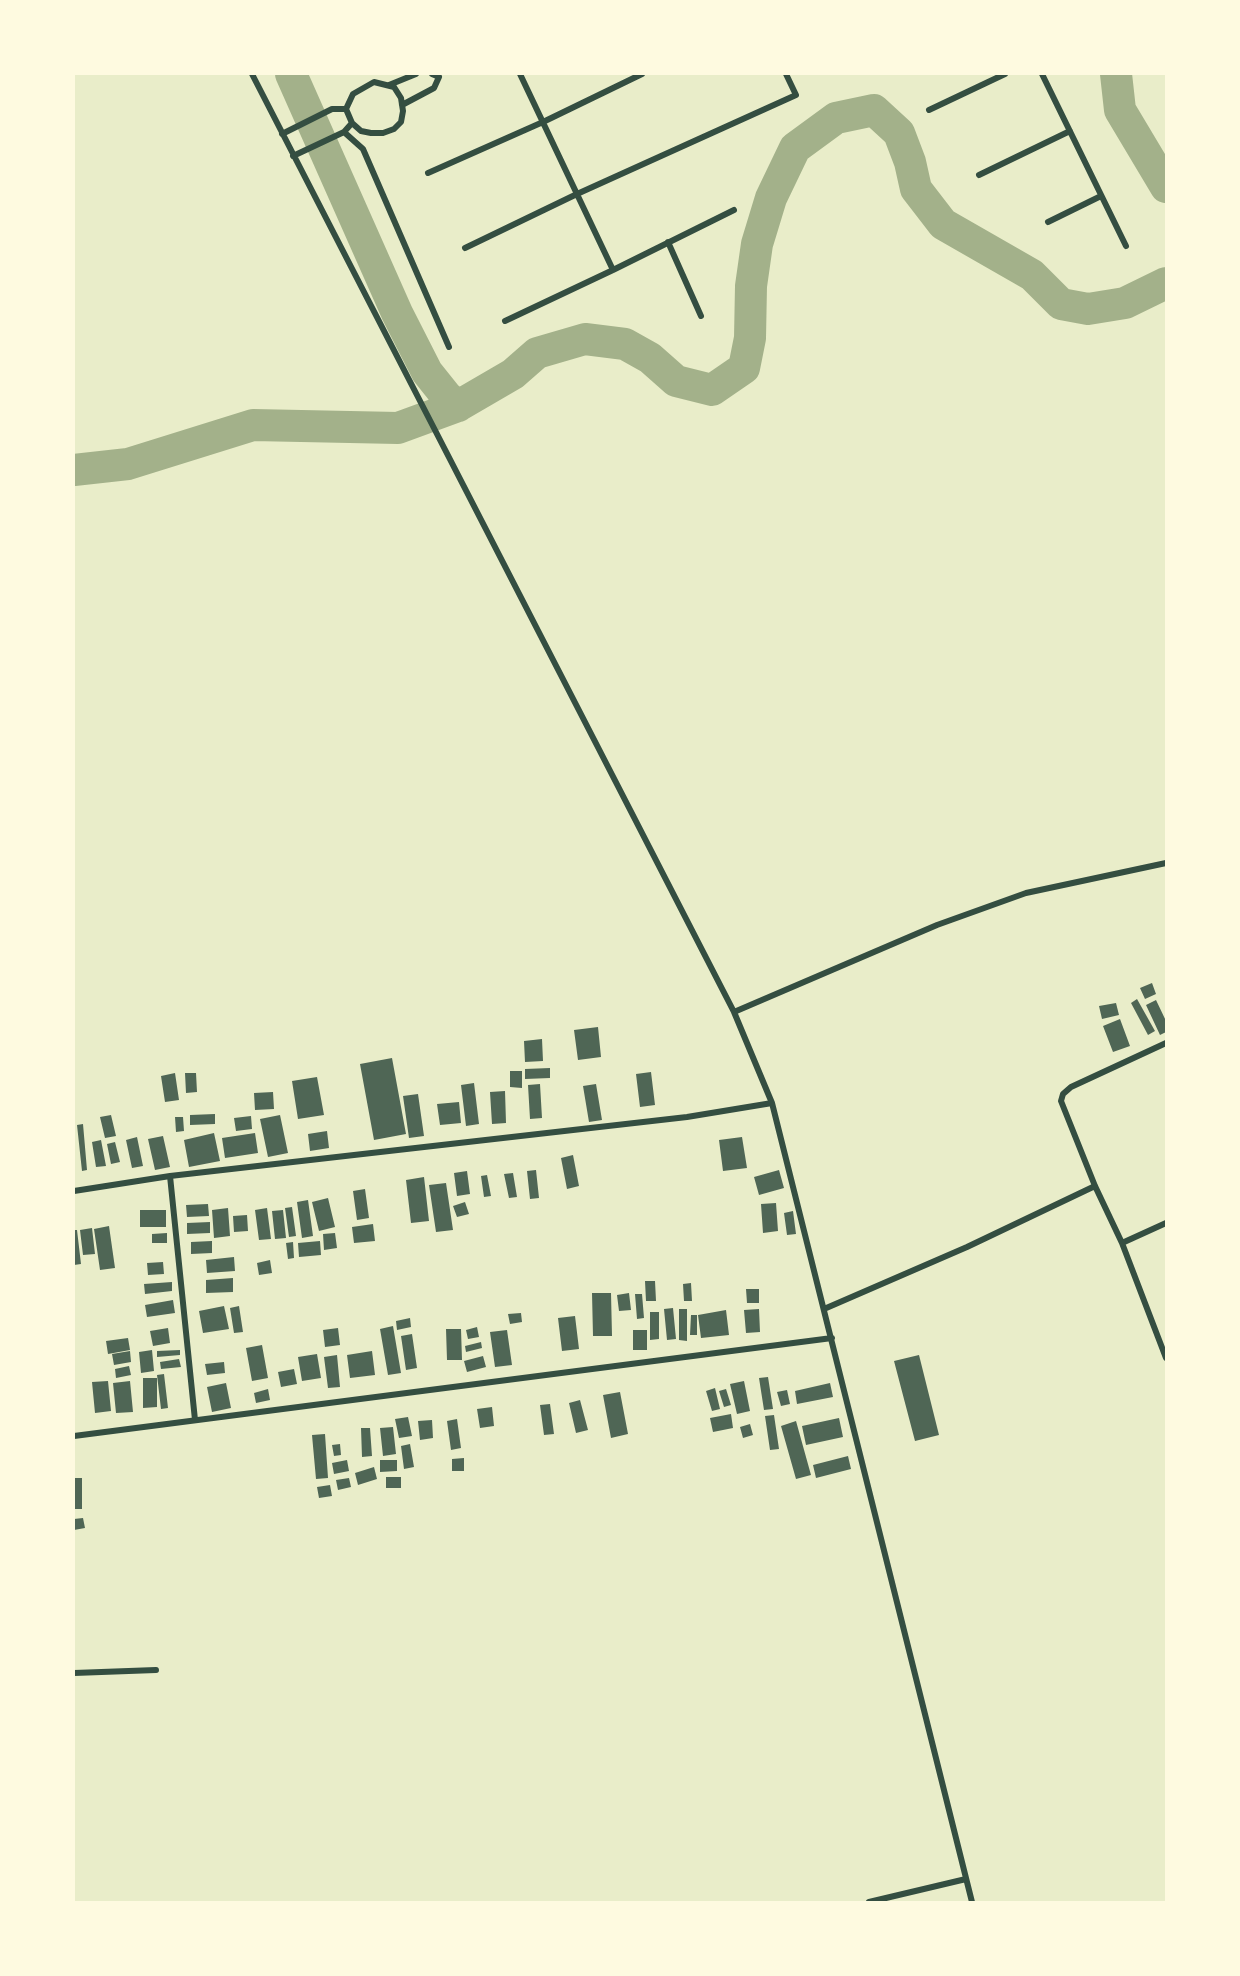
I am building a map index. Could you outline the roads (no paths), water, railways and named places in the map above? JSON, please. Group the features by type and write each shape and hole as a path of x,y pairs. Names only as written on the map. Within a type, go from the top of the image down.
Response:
{"street":[{"path":"252,74 734,1011 772,1103 972,1902"},
{"path":"389,85 401,98 401,122 383,133 361,131 352,123 346,109 353,94 374,82 389,85 416,74"},
{"path":"520,74 613,270"},
{"path":"428,173 543,122 642,74"},
{"path":"465,248 796,94 786,74"},
{"path":"928,110 1005,74"},
{"path":"1042,74 1125,246"},
{"path":"402,105 434,88 439,75"},
{"path":"282,134 332,109 346,109"},
{"path":"293,156 344,132 352,123"},
{"path":"979,175 1070,131"},
{"path":"344,132 363,149 449,347"},
{"path":"1048,222 1101,196"},
{"path":"505,321 734,210"},
{"path":"668,242 701,316"},
{"path":"734,1011 937,925 1026,893 1167,863"},
{"path":"1167,1043 1071,1087 1063,1094 1062,1109 1122,1243 1167,1358"},
{"path":"74,1191 170,1176 687,1117 772,1103"},
{"path":"170,1176 195,1420"},
{"path":"824,1309 967,1247 1095,1186"},
{"path":"1122,1243 1167,1223"},
{"path":"74,1436 832,1338"},
{"path":"74,1673 156,1670"},
{"path":"869,1902 966,1879"}],"waterway":[{"path":"291,74 397,313 427,372 447,397 458,406"},
{"path":"1116,74 1120,110 1166,187"},
{"path":"74,470 128,464 253,425 398,428 458,406 513,374 537,353 585,339 625,344 650,358 676,381 712,390 744,368 750,338 751,286 757,244 771,198 795,148 836,118 874,110 899,133 910,162 916,189 943,224 1032,275 1061,304 1088,309 1125,303 1166,283"}]}
